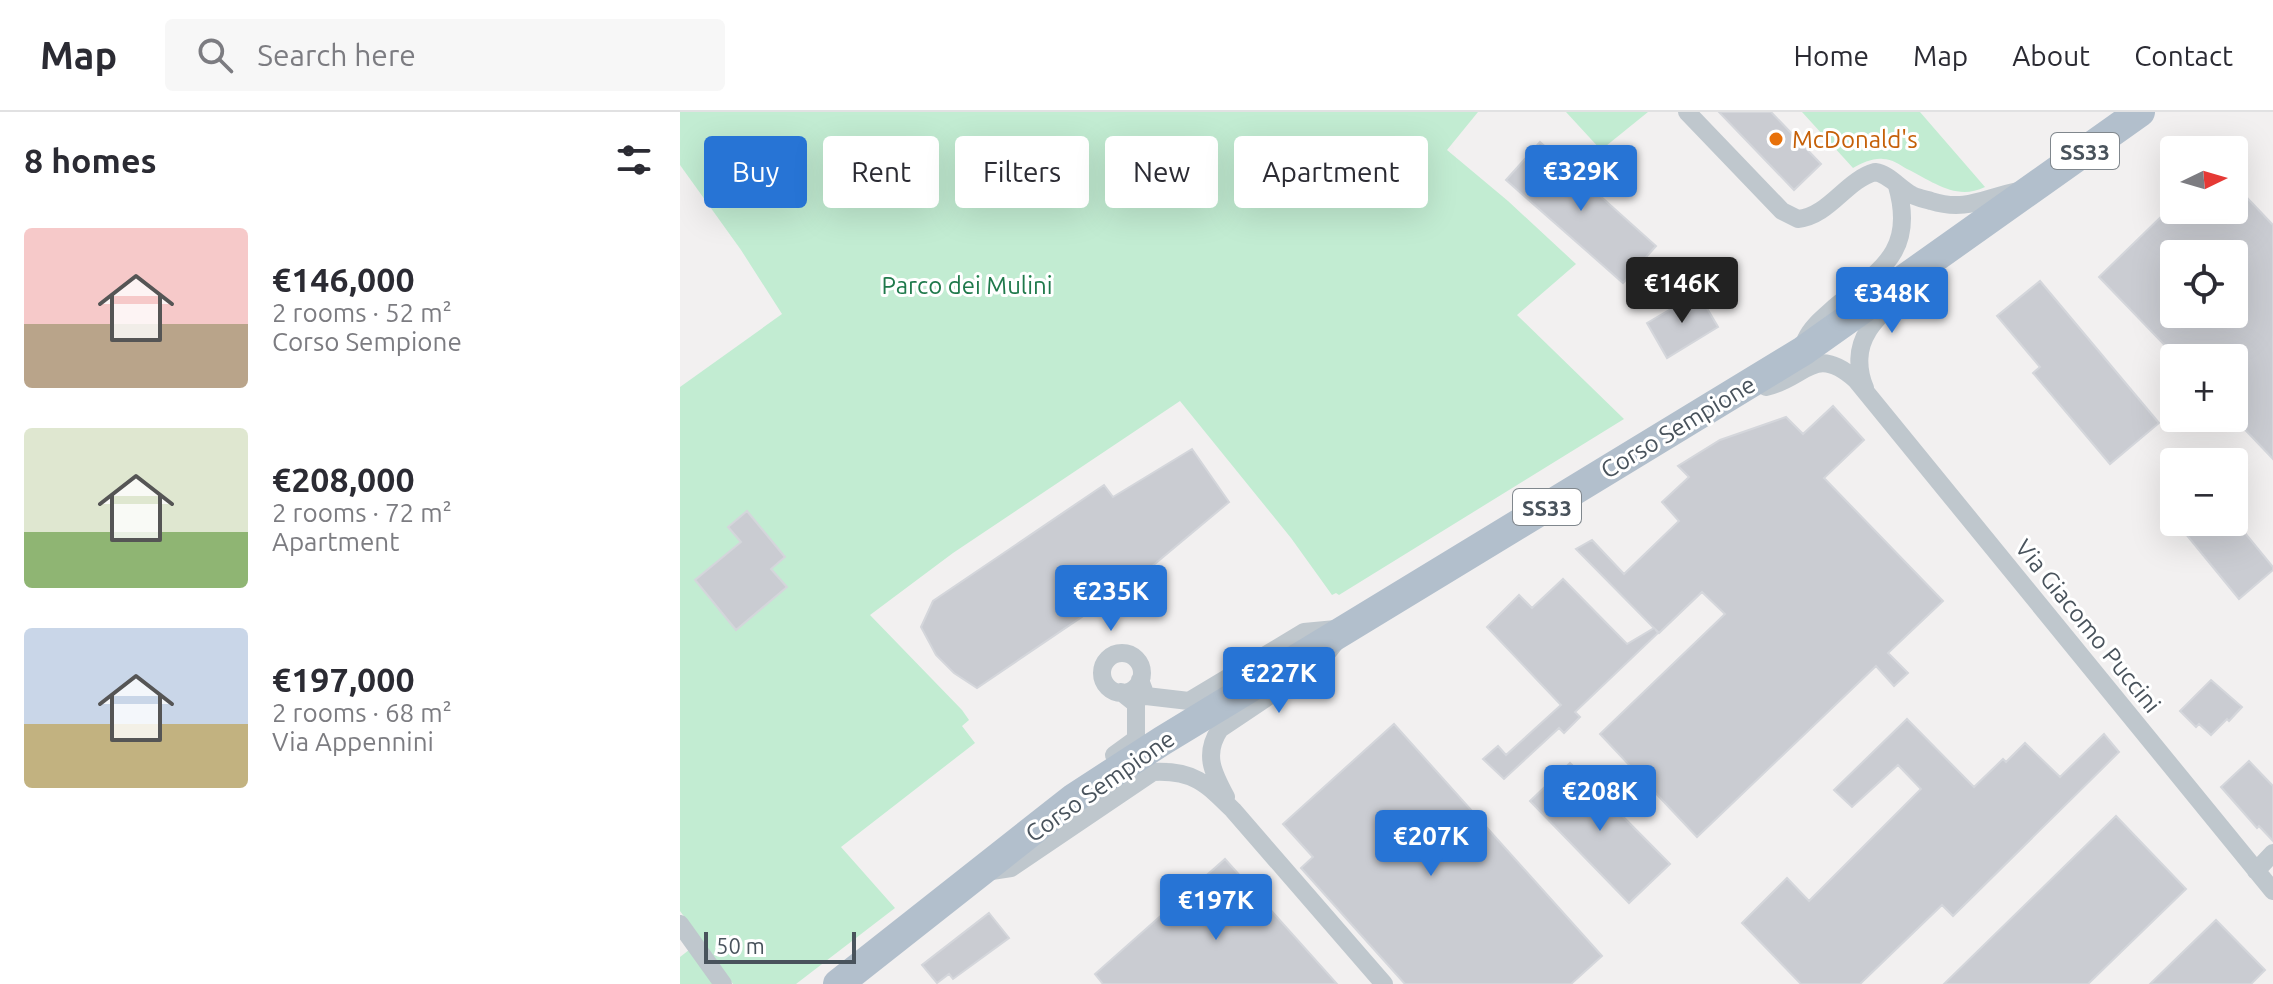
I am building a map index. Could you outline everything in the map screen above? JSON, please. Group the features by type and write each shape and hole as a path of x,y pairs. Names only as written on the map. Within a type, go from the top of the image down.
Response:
{"main road":[{"name":"Corso Sempione","path":"838,984 1087,790 1162,741 1803,351 2140,112"}],"street":[{"name":"Corso Sempione","path":"1687,112 1782,211 1798,219 1815,214 1870,173 1882,173 1918,198 1954,207 2012,192 2029,191"},
{"name":"Corso Sempione","path":"1803,351 1815,325 1882,268 1896,250 1902,221 1897,186"},
{"path":"1866,390 1860,374 1860,352 1867,333 1886,309 1887,292"},
{"name":"Via Giacomo Puccini","path":"1747,386 1770,386 1811,365 1825,362 1848,373 1866,390 2273,891"},
{"name":"Corso Sempione","path":"979,873 996,840 1136,739 1136,704 1109,687 1102,676 1104,664 1113,655 1126,653 1136,660 1146,696 1189,701 1304,632 1347,628"},
{"path":"1233,810 1216,778 1211,742 1220,729 1320,662 1347,628"},
{"path":"1121,692 1132,689 1140,680"},
{"path":"979,873 1011,868 1153,772 1188,774 1207,784 1233,810 1384,984"},
{"path":"2256,871 2273,853"},
{"path":"680,924 723,984"}],"green space":[{"name":"Parco dei Mulini","path":"680,112 1478,112 1447,150 1576,264 1517,315 1624,419 1339,595 1332,595 1291,538 1180,401 953,553 870,615 962,710 969,720 962,726 975,743 841,847 895,908 796,984 733,984 680,911 680,387 782,314 711,208 807,208 807,136 704,136 704,198 680,165"},
{"path":"1566,112 1648,112 1601,150"},
{"path":"1802,112 1920,112 1985,187 1974,191 1955,191 1886,159 1871,160 1853,168"},
{"path":"689,950 716,984 680,984 680,957"}],"building":[{"path":"1719,112 1771,112 1821,164 1794,190"},
{"path":"1540,142 1656,246 1623,283 1506,180"},
{"path":"2248,199 2273,225 2273,459 2247,432 2248,344 2164,344 2099,277 2160,218 2160,224 2248,224"},
{"path":"2040,281 2159,423 2110,464 2033,373 2040,367 1997,316"},
{"path":"1698,293 1718,327 1667,358 1647,323"},
{"path":"1833,406 1864,440 1824,478 1943,601 1888,653 1908,673 1894,686 1876,666 1697,837 1600,734 1725,614 1702,592 1659,633 1655,629 1658,633 1575,712 1580,717 1564,733 1559,728 1504,779 1483,759 1498,746 1506,755 1561,705 1487,627 1519,595 1532,608 1563,579 1627,644 1654,628 1576,549 1592,540 1624,574 1679,521 1662,502 1689,477 1678,466 1720,440 1786,417 1803,434"},
{"path":"1192,449 1229,502 1132,583 977,688 954,673 936,655 921,627 933,601 1104,485 1113,497"},
{"path":"747,511 785,557 771,569 787,587 736,630 695,580 741,542 728,527"},
{"path":"2187,536 2248,536 2273,567 2239,599"},
{"path":"2211,680 2242,707 2211,735 2199,724 2196,727 2180,711"},
{"path":"1907,719 1974,787 2025,743 2060,777 2104,734 2119,752 1953,916 1942,905 1860,984 1801,984 1742,923 1787,878 1809,901 1921,789 1898,765 1852,807 1834,790"},
{"path":"1394,724 1602,956 1571,984 1405,984 1301,868 1313,857 1283,824"},
{"path":"2249,761 2273,786 2273,841 2259,826 2257,828 2221,787"},
{"path":"1570,763 1670,864 1629,903 1530,801"},
{"path":"2116,816 2186,889 2088,984 1944,984"},
{"path":"1225,859 1337,984 1103,984 1095,974"},
{"path":"989,913 1009,938 953,979 949,974 937,983 922,965"},
{"path":"2216,920 2265,970 2251,984 2150,984"}],"place":[{"name":"McDonald's","path":"1776,139"}]}
